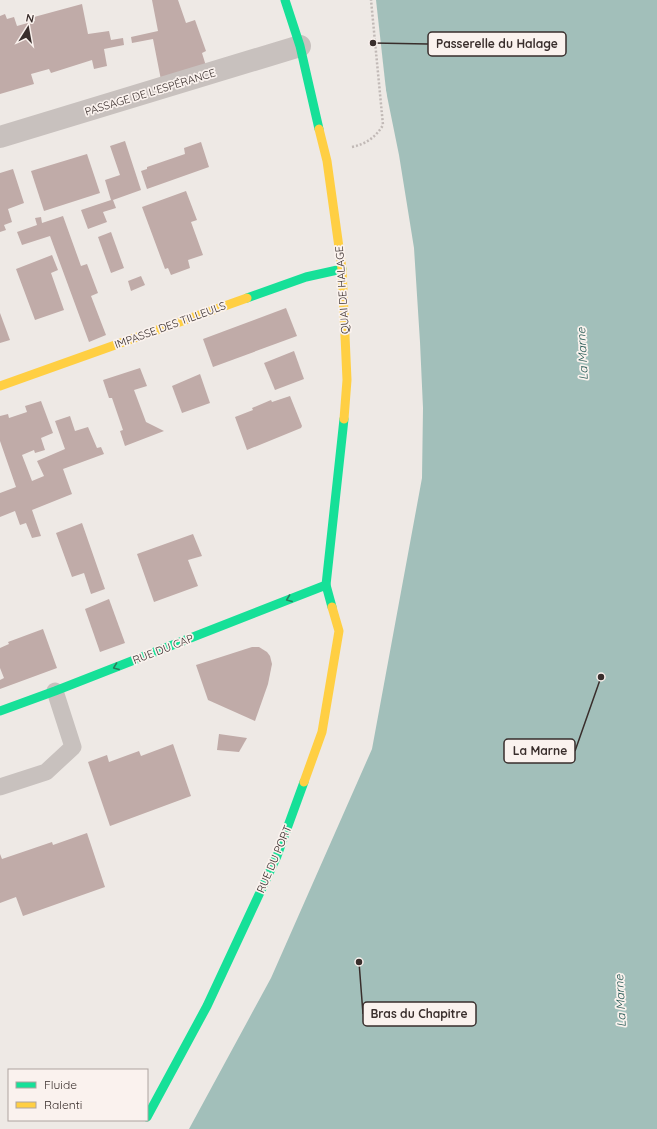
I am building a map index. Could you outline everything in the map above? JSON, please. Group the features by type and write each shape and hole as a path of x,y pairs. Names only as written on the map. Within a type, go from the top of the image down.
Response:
{"street":[{"name":"QUAI DE HALAGE","path":"285,0 300,46 327,161 342,269 347,380 326,585"},
{"name":"PASSAGE DE L'ESPÉRANCE","path":"0,137 300,46"},
{"name":"IMPASSE DES TILLEULS","path":"0,386 300,279 342,269"},
{"name":"RUE DU CAP","path":"0,711 326,585"},
{"name":"RUE DU PORT","path":"148,1114 207,1006 277,856 322,732 339,631 326,585"}],"lane":[{"path":"0,787 46,772 73,747 55,691"}],"path":[{"path":"350,148 362,145 378,134 383,124 370,0"}],"water":[{"path":"370,0 657,0 657,1129 189,1129 271,978 372,749 422,478 423,408 414,248 399,155"}],"pier":[{"path":"368,0 376,0 388,108 383,86"}],"building":[{"path":"152,0 178,0 186,23 195,20 206,51 202,53 206,66 161,80 153,39 132,43 131,37 158,31"},
{"path":"82,4 88,34 109,31 111,40 123,38 124,45 104,49 107,66 94,69 92,60 51,73 49,69 31,74 34,84 0,94 0,16 5,14 7,19 14,17 17,26 35,21 34,17"},
{"path":"125,141 141,190 113,200 116,208 103,212 107,222 88,229 81,210 111,200 105,180 120,175 110,146"},
{"path":"201,142 209,167 147,189 141,171 147,169 147,167 185,154 184,148"},
{"path":"87,154 100,193 44,211 31,171"},
{"path":"13,169 24,203 8,209 12,222 4,225 6,230 0,232 0,173"},
{"path":"186,191 197,220 191,222 203,255 188,260 190,268 171,275 168,268 165,269 142,207"},
{"path":"63,216 81,266 87,264 98,293 91,296 106,335 89,342 50,236 22,245 17,232 37,225 35,218 41,217 42,223"},
{"path":"111,232 124,268 111,273 98,237"},
{"path":"52,255 58,270 51,273 64,310 35,320 16,269"},
{"path":"141,276 145,285 131,291 128,281"},
{"path":"286,308 297,336 213,367 203,339"},
{"path":"0,313 10,340 0,343"},
{"path":"294,351 304,379 275,390 264,363"},
{"path":"140,368 147,386 134,390 146,422 164,431 125,446 120,431 123,430 112,398 109,398 103,380"},
{"path":"200,374 210,403 182,413 172,386"},
{"path":"290,396 302,426 301,428 247,450 235,417 253,410 252,408 271,400 272,402"},
{"path":"41,401 53,433 41,438 45,450 35,453 34,450 22,455 32,481 44,476 37,461 65,449 55,421 70,416 75,431 88,427 97,448 101,447 104,454 63,469 72,494 32,510 41,536 32,538 26,523 20,525 15,511 0,517 0,493 16,487 0,441 0,416 8,414 9,418 27,412 25,406"},
{"path":"82,523 105,589 91,594 84,573 72,577 56,533"},
{"path":"193,534 202,556 188,560 198,586 154,602 137,554"},
{"path":"109,599 125,643 100,652 85,609"},
{"path":"43,629 57,668 0,689 0,680 4,678 0,668 0,648 9,644 8,642"},
{"path":"252,647 259,647 267,652 270,656 272,664 268,684 255,721 208,700 196,665"},
{"path":"219,734 247,738 239,752 217,750"},
{"path":"173,744 191,796 110,826 88,762 107,755 109,762 139,751 141,756"},
{"path":"87,833 105,887 23,916 16,897 0,903 0,854 2,859 52,842 53,845"}],"traffic: fast":[{"path":"285,0 300,46 319,129"},
{"path":"247,298 306,277 342,269"},
{"path":"332,607 326,585 344,419"},
{"path":"0,711 326,585"},
{"path":"148,1115 207,1006 277,856 304,782"}],"traffic: slow":[{"path":"319,129 327,161 342,269 347,380 344,419"},
{"path":"0,386 247,298"},
{"path":"304,782 322,732 339,631 332,607"}],"place":[{"name":"Passerelle du Halage","path":"373,43"},
{"name":"La Marne","path":"601,677"},
{"name":"Bras du Chapitre","path":"359,962"}]}
